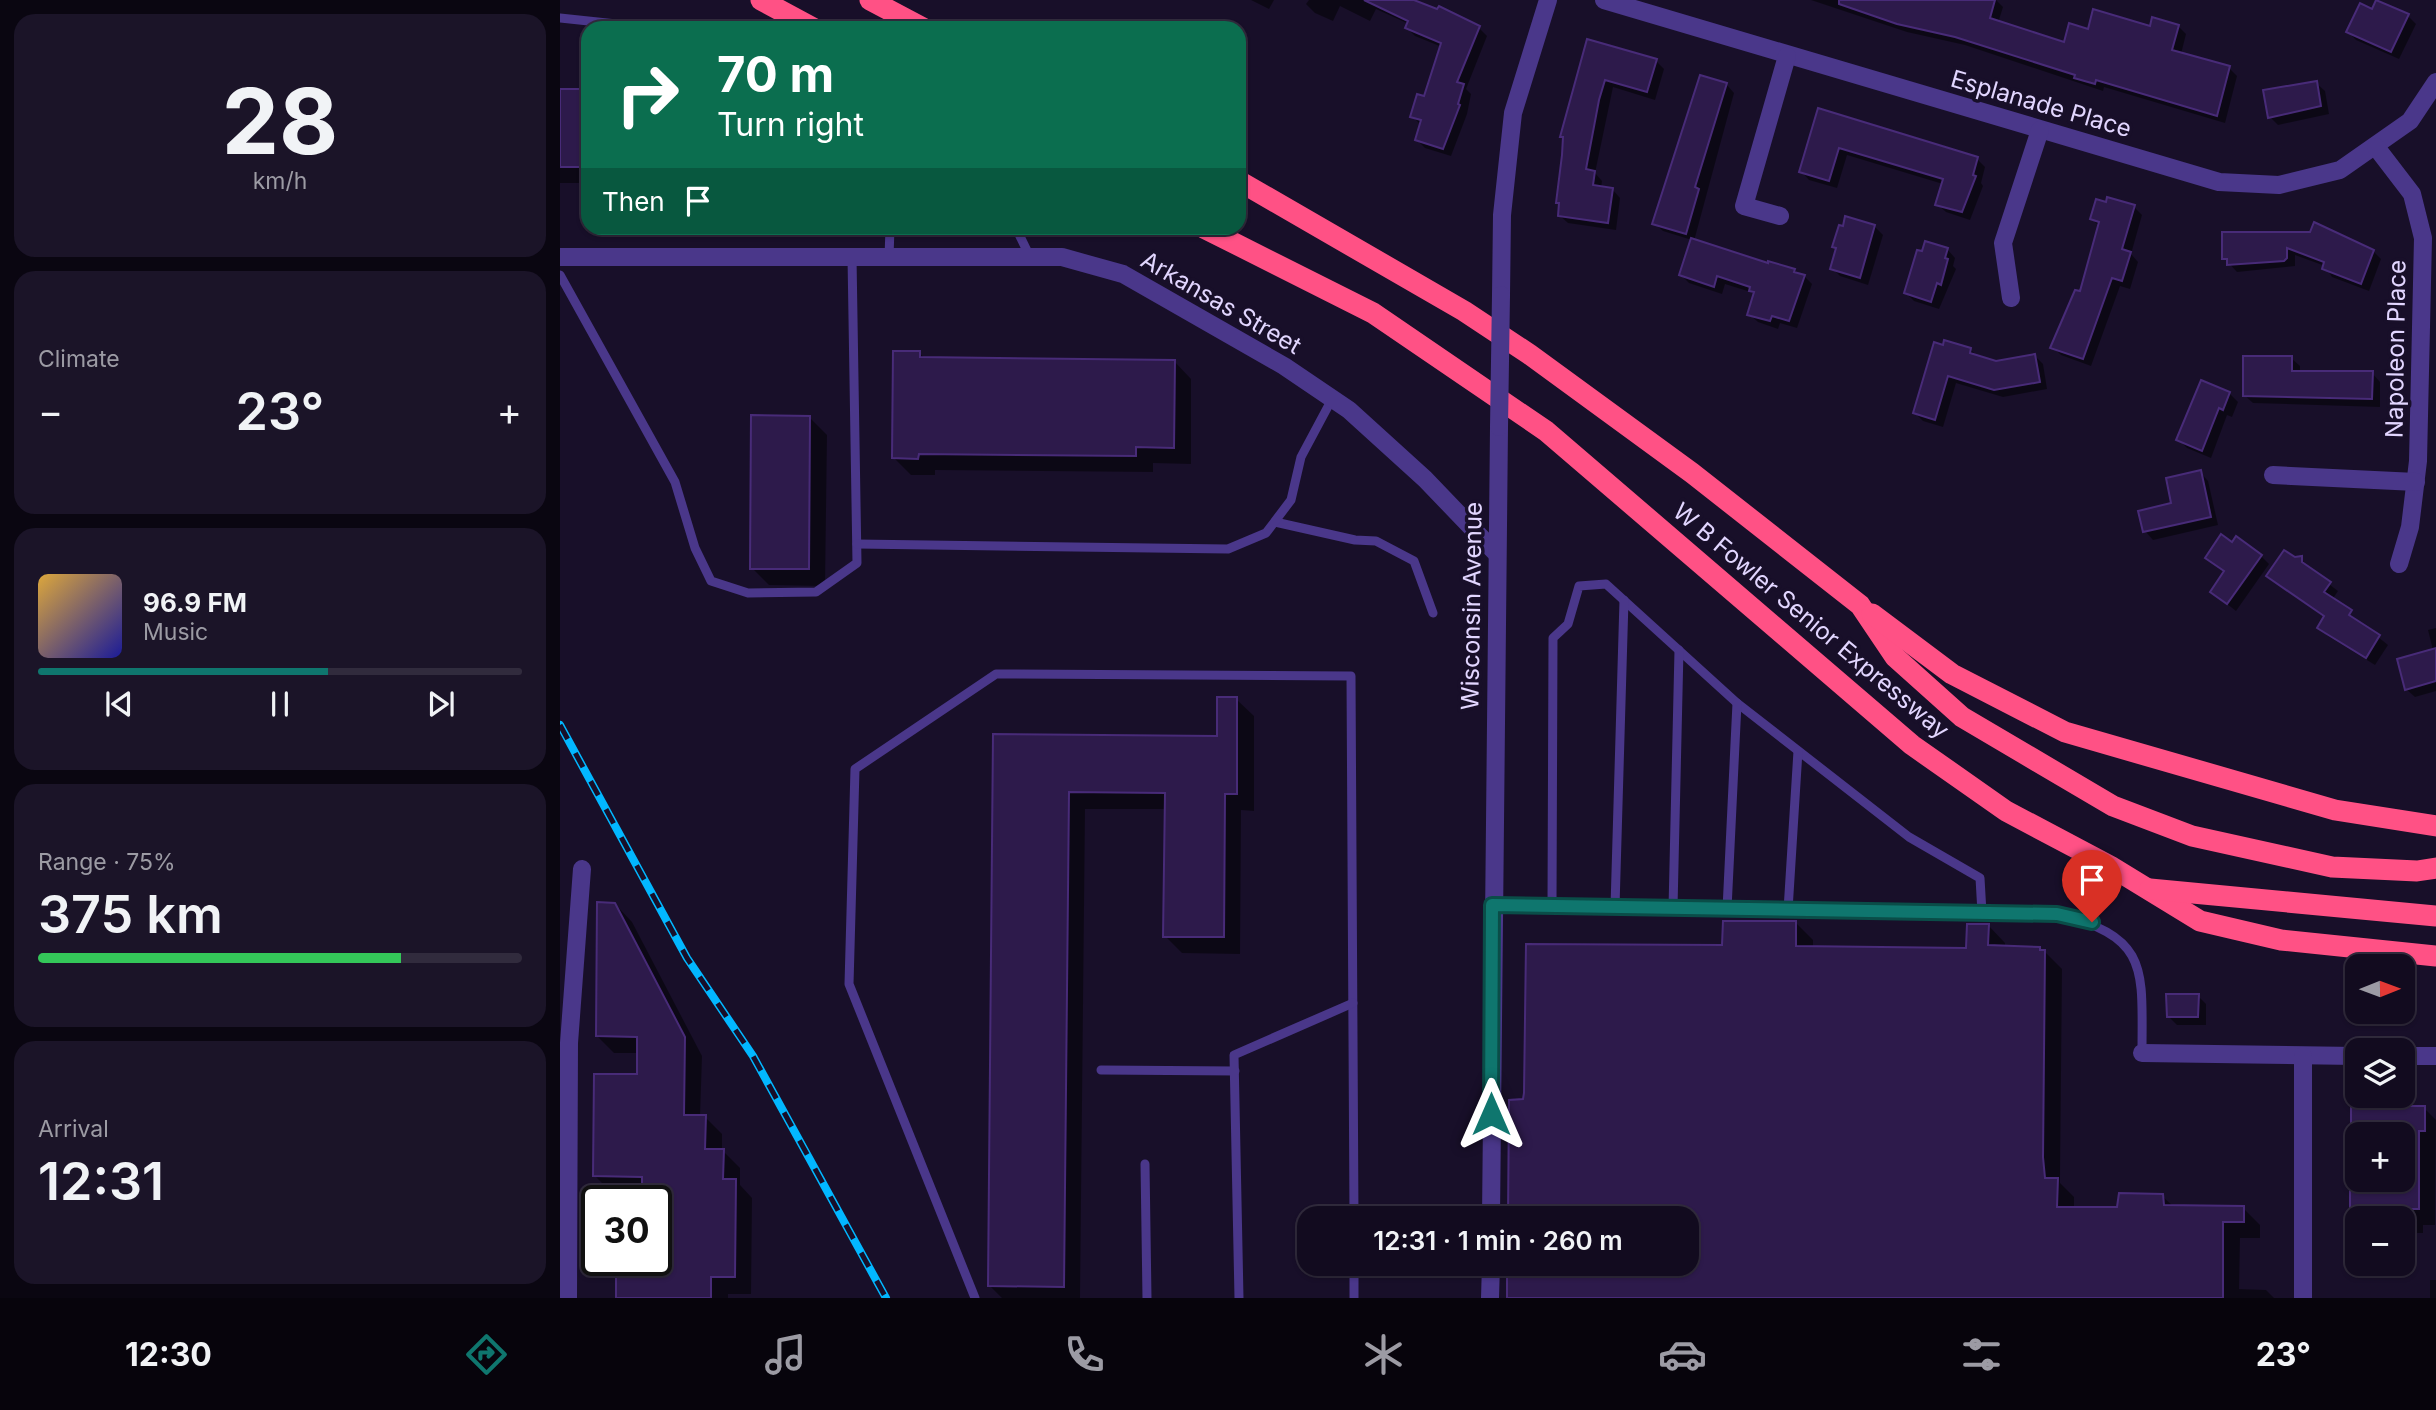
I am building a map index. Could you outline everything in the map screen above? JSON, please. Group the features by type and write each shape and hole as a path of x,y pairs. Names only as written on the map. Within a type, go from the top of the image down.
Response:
{"highway":[{"path":"761,0 800,21"},
{"path":"870,0 910,21"},
{"path":"898,0 921,21"},
{"name":"W B Fowler Senior Expressway","path":"1246,185 1464,311 1528,354 1692,473 1860,605 1895,657 1962,717 2113,806 2192,836 2332,867 2417,871 2436,868"},
{"name":"W B Fowler Senior Expressway","path":"1218,235 1373,313 1546,431 1912,745 2006,811 2110,866 2145,889 2436,916"},
{"path":"1860,605 1952,674 2065,732 2335,810 2436,826"},
{"path":"2145,889 2200,921 2281,940 2436,956"}],"street":[{"name":"Wisconsin Avenue","path":"1491,1206 1492,905 1502,215 1514,113 1548,0"},
{"name":"Esplanade Place","path":"1604,0 2219,181 2279,185 2340,170 2410,121 2436,82"},
{"path":"1780,216 1744,206 1787,56"},
{"path":"2011,298 2003,243 2040,130"},
{"name":"Napoleon Place","path":"2376,147 2412,194 2424,238 2416,482 2410,527 2399,564"},
{"name":"Arkansas Street","path":"560,257 1062,257 1123,274 1284,366 1332,399 1425,479 1497,554"},
{"path":"2273,475 2416,482"},
{"path":"568,1298 565,1043 582,869"},
{"path":"2142,1053 2345,1056"},
{"path":"2303,1056 2303,1298"},
{"path":"2415,1056 2436,1056"},
{"path":"1490,1276 1490,1298"}],"lane":[{"path":"560,18 588,21"},
{"path":"890,235 890,257"},
{"path":"1019,235 1030,257"},
{"path":"560,275 675,482 695,548 711,581 748,593 816,592 857,563 852,257"},
{"path":"857,544 1228,548 1266,533 1291,500 1301,457 1332,399"},
{"path":"1275,522 1355,540 1376,541 1414,561 1433,613"},
{"path":"1552,906 1553,638 1568,624 1579,586 1606,584 1737,703 1798,751 1909,837 1980,878 1982,913"},
{"path":"1615,907 1624,600"},
{"path":"1673,908 1679,650"},
{"path":"975,1298 849,984 855,769 996,674 1351,676 1354,1206"},
{"path":"1727,909 1737,703"},
{"path":"1788,910 1798,751"},
{"path":"1492,905 2057,914 2092,922 2115,934 2139,966 2142,1053"},
{"path":"1239,1298 1234,1055 1353,1003"},
{"path":"1101,1070 1235,1071"},
{"path":"1145,1164 1147,1298"},
{"path":"1354,1276 1354,1298"}],"building":[{"path":"1364,0 1414,0 1437,9 1439,6 1480,26 1457,82 1464,84 1458,104 1460,105 1443,149 1415,140 1421,120 1410,117 1417,94 1424,96 1441,43 1405,28 1408,21"},
{"path":"1839,0 1995,0 1990,18 2064,42 2069,23 2088,29 2093,9 2150,26 2152,17 2179,25 2172,50 2230,66 2217,116 2096,80 2095,84 2074,78 2075,75 1955,37 1897,24 1839,4"},
{"path":"2376,0 2409,14 2391,52 2346,32 2360,3 2372,9"},
{"path":"1587,39 1657,59 1647,92 1605,80 1599,100 1586,169 1595,171 1593,185 1613,188 1608,223 1558,216 1559,203 1556,203 1562,155 1563,137 1560,137"},
{"path":"1700,75 1727,83 1695,187 1699,189 1686,234 1652,224"},
{"path":"2317,81 2321,106 2268,118 2263,90"},
{"path":"560,89 581,89 581,167 560,167"},
{"path":"1818,108 1978,157 1973,175 1976,176 1962,212 1935,205 1943,179 1839,148 1829,181 1799,172"},
{"path":"2107,197 2135,205 2122,249 2131,252 2122,281 2112,278 2083,359 2050,348 2075,290 2080,291 2099,222 2090,219 2096,199 2106,202"},
{"path":"1845,216 1875,225 1860,278 1830,269 1836,248 1832,247"},
{"path":"2314,222 2374,250 2361,284 2322,269 2324,262 2287,248 2287,258 2284,261 2227,265 2227,259 2222,259 2222,232 2310,232"},
{"path":"1691,238 1795,269 1794,272 1805,275 1789,321 1772,316 1770,321 1747,315 1754,292 1749,291 1750,287 1717,276 1714,287 1679,275"},
{"path":"1925,241 1948,248 1941,285 1937,283 1931,302 1904,293 1917,250 1922,251"},
{"path":"1944,340 1971,348 1970,353 1996,361 2035,354 2040,382 1994,390 1948,376 1935,420 1913,413 1934,342 1943,345"},
{"path":"893,351 920,351 920,357 1175,360 1174,448 1136,447 1136,456 919,454 918,459 892,458"},
{"path":"2243,356 2292,356 2292,371 2373,371 2372,399 2243,396"},
{"path":"2201,380 2230,392 2223,410 2219,408 2202,451 2176,440"},
{"path":"751,415 810,416 809,569 750,569"},
{"path":"2201,470 2211,517 2143,532 2138,511 2171,503 2166,478"},
{"path":"2221,534 2232,542 2236,536 2262,555 2227,604 2210,592 2224,571 2205,558"},
{"path":"2284,550 2295,557 2302,556 2302,562 2331,582 2324,592 2352,610 2349,615 2380,635 2366,658 2317,628 2324,616 2266,576"},
{"path":"2436,648 2436,681 2405,690 2397,659"},
{"path":"1217,697 1237,697 1237,794 1225,794 1224,937 1163,937 1165,793 1069,792 1064,1287 988,1286 993,734 1217,736"},
{"path":"597,902 615,903 685,1037 684,1115 706,1115 705,1149 724,1149 723,1179 736,1179 735,1277 711,1277 711,1298 616,1298 616,1276 672,1276 672,1185 642,1185 642,1177 593,1176 594,1074 637,1074 637,1037 596,1036"},
{"path":"1723,921 1796,921 1796,946 1966,948 1967,924 1989,924 1988,945 2040,947 2040,950 2045,950 2043,1157 2045,1178 2058,1178 2057,1207 2117,1207 2119,1193 2163,1194 2164,1205 2244,1206 2244,1222 2223,1222 2223,1298 1507,1298 1507,1276 1699,1276 1699,1206 1508,1206 1509,1100 1523,1099 1524,1093 1526,944 1722,945"},
{"path":"2166,994 2199,994 2198,1017 2167,1017"},
{"path":"2425,1106 2425,1131 2419,1131 2419,1209 2415,1209 2415,1206 2350,1206 2350,1192 2415,1192 2415,1122 2351,1122 2351,1108"}],"railway":[{"path":"560,725 687,958 753,1056 886,1298"}],"route":[{"path":"1491,1114 1492,905 2057,914 2092,922"}]}
